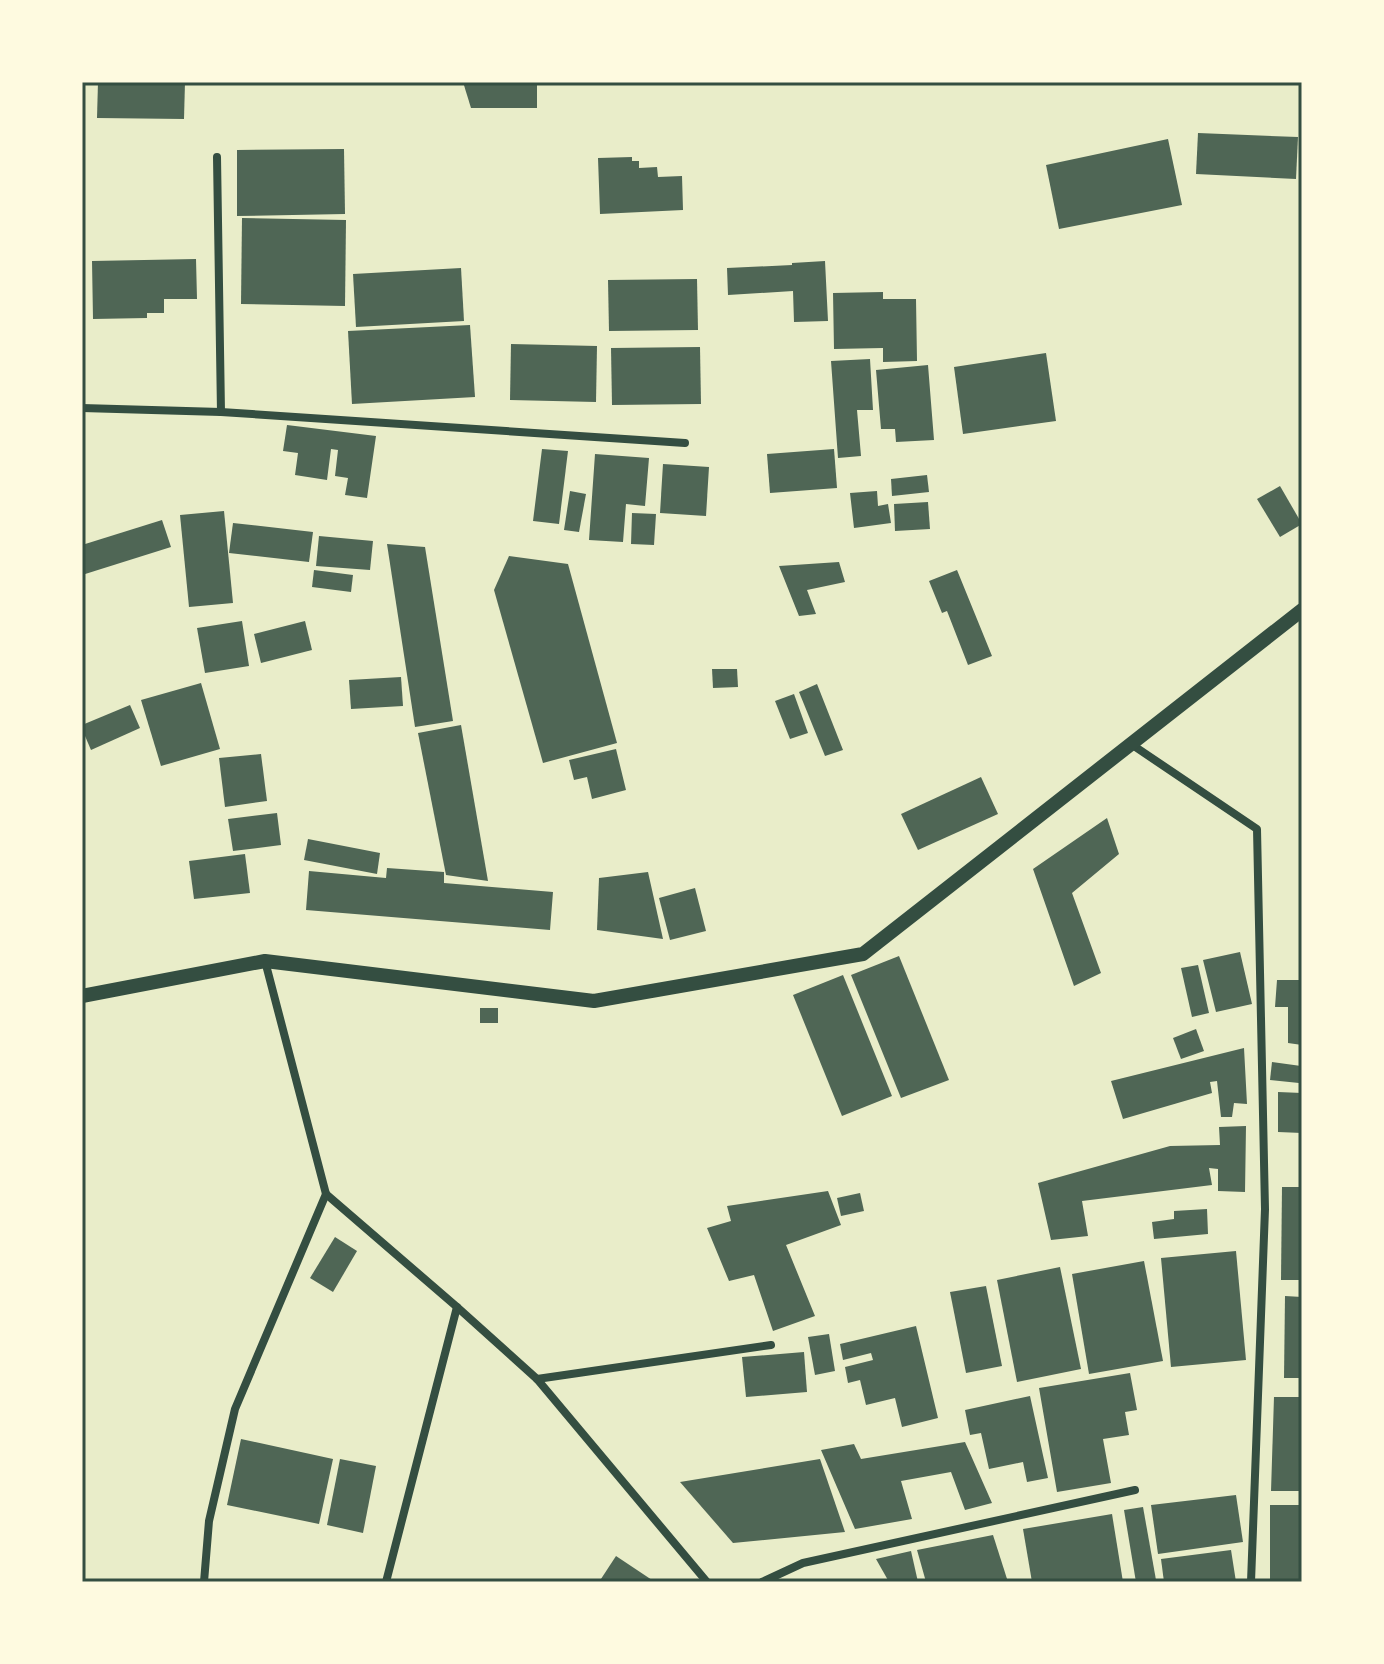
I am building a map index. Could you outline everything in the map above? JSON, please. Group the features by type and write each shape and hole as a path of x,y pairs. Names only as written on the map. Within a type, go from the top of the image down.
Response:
{"street":[{"path":"217,157 221,412"},
{"path":"82,408 221,412 685,443"},
{"path":"82,996 265,961 594,1001 863,954 1302,610"},
{"path":"1131,744 1257,829 1265,1209 1251,1582"},
{"path":"265,961 326,1194 537,1379 707,1582"},
{"path":"204,1582 209,1521 235,1409 326,1194"},
{"path":"386,1582 457,1307"},
{"path":"537,1379 771,1345"},
{"path":"762,1582 803,1563 1135,1490"}],"building":[{"path":"98,82 185,82 184,119 97,118"},
{"path":"463,82 537,82 537,108 471,108"},
{"path":"1198,133 1298,137 1296,179 1196,174"},
{"path":"1168,139 1182,205 1059,229 1046,165"},
{"path":"344,149 345,214 237,216 237,150"},
{"path":"632,157 632,161 639,161 639,168 657,167 658,177 682,176 683,210 600,214 598,158"},
{"path":"242,218 346,220 345,306 241,304"},
{"path":"196,259 197,299 164,299 164,313 147,313 147,318 93,319 92,261"},
{"path":"825,261 828,321 794,322 793,291 728,295 727,268"},
{"path":"461,268 464,321 356,327 353,274"},
{"path":"697,279 698,330 609,331 608,280"},
{"path":"883,292 883,299 916,299 917,361 883,362 883,348 834,349 833,293"},
{"path":"470,325 475,397 352,404 348,331"},
{"path":"511,344 597,346 596,402 510,400"},
{"path":"700,347 701,404 612,405 611,348"},
{"path":"1046,353 1056,421 963,434 954,367"},
{"path":"870,359 873,410 857,410 861,456 838,458 831,361"},
{"path":"928,365 934,440 896,442 895,429 881,429 876,370"},
{"path":"287,425 376,436 367,498 345,495 348,478 335,476 338,450 331,449 327,480 295,475 298,453 283,451"},
{"path":"542,449 568,451 559,524 533,521"},
{"path":"834,449 837,488 770,493 767,454"},
{"path":"595,454 649,458 645,506 626,504 623,542 589,540"},
{"path":"663,464 709,467 706,516 660,513"},
{"path":"927,475 929,492 892,496 891,479"},
{"path":"1280,486 1302,524 1280,537 1257,499"},
{"path":"570,491 586,494 579,532 564,530"},
{"path":"877,491 878,506 888,504 891,523 854,528 850,493"},
{"path":"928,502 930,529 895,531 894,504"},
{"path":"224,511 233,603 189,607 180,515"},
{"path":"632,513 656,514 654,545 631,544"},
{"path":"162,520 171,547 82,575 82,545"},
{"path":"233,523 313,532 309,562 229,553"},
{"path":"319,536 373,541 370,570 316,566"},
{"path":"387,544 425,547 453,721 415,727"},
{"path":"509,556 568,564 617,743 543,763 494,590"},
{"path":"839,562 845,582 807,590 816,614 799,616 779,566"},
{"path":"314,570 353,575 351,592 312,587"},
{"path":"957,570 992,656 968,665 947,611 942,613 929,581"},
{"path":"242,621 249,666 205,673 197,628"},
{"path":"305,621 312,650 261,663 254,634"},
{"path":"712,669 737,669 738,687 713,688"},
{"path":"401,677 403,706 351,709 349,680"},
{"path":"201,683 220,749 161,766 141,700"},
{"path":"817,684 843,750 825,756 799,692"},
{"path":"794,694 808,733 790,739 775,701"},
{"path":"130,705 140,728 91,750 82,725"},
{"path":"461,725 488,881 446,875 418,733"},
{"path":"616,749 626,790 592,799 587,777 574,780 569,760"},
{"path":"261,754 267,801 225,807 219,758"},
{"path":"981,777 998,814 918,850 901,814"},
{"path":"277,813 281,845 233,851 228,819"},
{"path":"1107,818 1119,854 1072,893 1101,973 1074,986 1033,869"},
{"path":"308,839 380,853 377,874 304,860"},
{"path":"245,854 250,893 194,899 189,861"},
{"path":"387,868 444,872 444,883 553,892 550,930 306,910 309,871 386,878"},
{"path":"648,872 663,939 597,930 599,878"},
{"path":"695,888 706,931 670,940 659,898"},
{"path":"1240,952 1252,1004 1216,1012 1203,960"},
{"path":"899,956 949,1080 901,1098 851,975"},
{"path":"1198,965 1209,1013 1192,1017 1181,968"},
{"path":"843,975 892,1096 842,1116 793,995"},
{"path":"1277,980 1302,980 1302,1045 1288,1043 1288,1007 1275,1007"},
{"path":"480,1008 498,1008 498,1023 480,1023"},
{"path":"1196,1029 1204,1051 1181,1059 1173,1038"},
{"path":"1244,1048 1247,1104 1234,1103 1232,1117 1221,1117 1217,1081 1210,1082 1212,1093 1123,1119 1111,1081"},
{"path":"1272,1062 1301,1066 1299,1083 1270,1080"},
{"path":"1278,1092 1302,1093 1302,1133 1278,1132"},
{"path":"1246,1126 1245,1192 1218,1191 1218,1169 1209,1168 1212,1185 1082,1201 1088,1236 1051,1240 1038,1183 1170,1146 1220,1145 1219,1127"},
{"path":"1282,1187 1302,1187 1302,1280 1281,1280"},
{"path":"828,1191 841,1225 786,1245 815,1316 773,1331 754,1275 729,1281 707,1228 731,1221 727,1206"},
{"path":"860,1193 864,1211 841,1216 837,1198"},
{"path":"1207,1209 1208,1234 1154,1239 1152,1222 1174,1219 1174,1211"},
{"path":"335,1237 357,1251 333,1292 310,1278"},
{"path":"1236,1251 1246,1360 1171,1367 1161,1258"},
{"path":"1144,1261 1163,1361 1089,1374 1072,1274"},
{"path":"1060,1267 1081,1369 1017,1382 997,1280"},
{"path":"986,1286 1002,1366 966,1373 950,1292"},
{"path":"1285,1296 1302,1297 1302,1378 1284,1378"},
{"path":"916,1326 938,1418 902,1427 895,1398 866,1405 860,1380 848,1383 845,1367 873,1360 871,1353 843,1360 840,1344"},
{"path":"829,1334 835,1371 815,1375 808,1337"},
{"path":"804,1352 807,1392 746,1397 742,1357"},
{"path":"1130,1373 1137,1410 1125,1412 1129,1435 1103,1439 1111,1483 1057,1492 1039,1388"},
{"path":"1030,1396 1048,1478 1027,1482 1023,1462 989,1469 981,1433 970,1435 965,1410"},
{"path":"1274,1397 1302,1397 1302,1491 1271,1491"},
{"path":"241,1439 333,1459 319,1524 227,1505"},
{"path":"965,1442 992,1503 965,1510 951,1472 901,1481 912,1519 855,1529 821,1450 854,1444 861,1459"},
{"path":"340,1459 376,1466 363,1533 327,1525"},
{"path":"820,1459 845,1532 733,1543 680,1482"},
{"path":"1236,1495 1243,1542 1158,1554 1151,1505"},
{"path":"1270,1505 1302,1505 1302,1582 1270,1582"},
{"path":"1143,1507 1156,1580 1136,1582 1124,1510"},
{"path":"1112,1514 1123,1582 1032,1582 1023,1529"},
{"path":"993,1535 1008,1582 926,1582 917,1550"},
{"path":"1231,1550 1236,1582 1164,1582 1161,1559"},
{"path":"911,1551 918,1582 889,1582 876,1559"},
{"path":"616,1556 655,1582 599,1582"}]}
